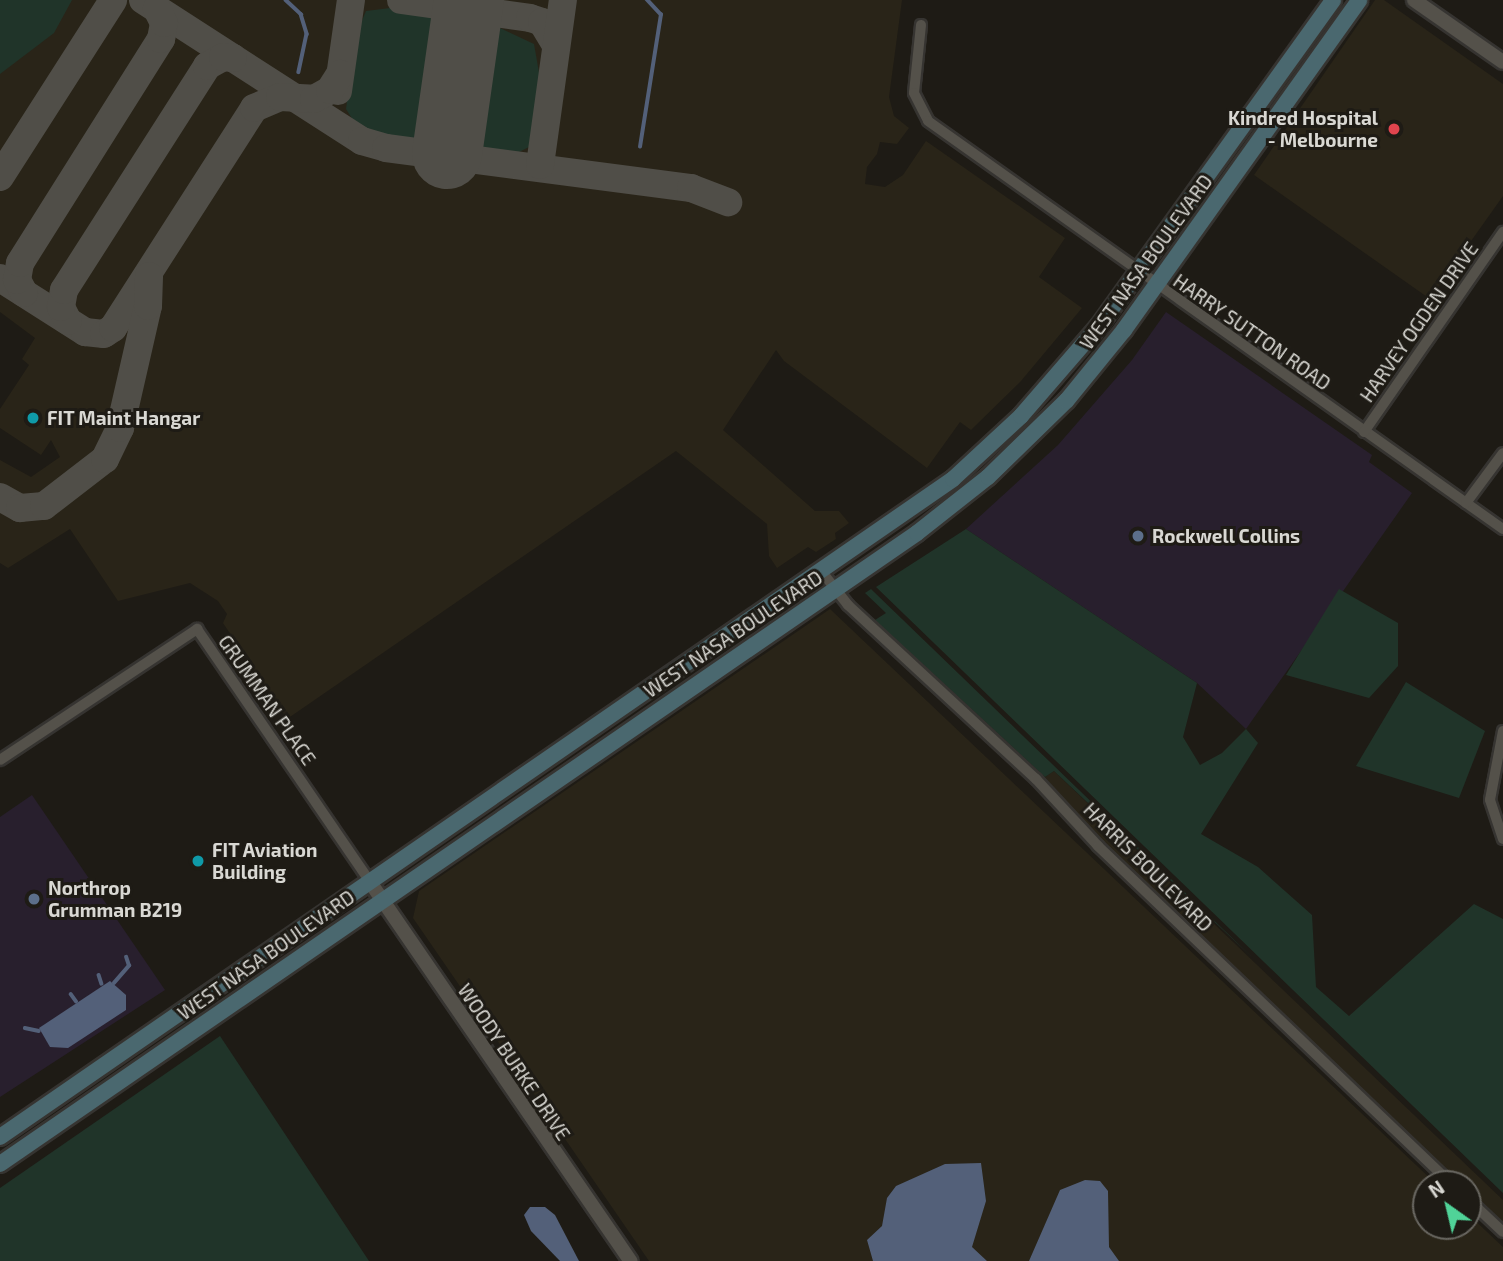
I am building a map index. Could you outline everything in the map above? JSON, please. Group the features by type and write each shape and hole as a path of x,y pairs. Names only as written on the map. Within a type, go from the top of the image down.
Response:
{"main road":[{"name":"WEST NASA BOULEVARD","path":"0,1137 936,492 1004,433 1065,368 1139,274 1333,0"},
{"name":"WEST NASA BOULEVARD","path":"0,1164 935,520 1015,453 1096,367 1359,0"},
{"path":"682,667 694,686"}],"street":[{"path":"1414,0 1503,62"},
{"name":"HARRY SUTTON ROAD","path":"921,25 914,93 925,117 1139,274 1503,529"},
{"name":"HARVEY OGDEN DRIVE","path":"1364,432 1503,232"},
{"path":"1466,503 1503,455"},
{"name":"HARRIS BOULEVARD","path":"822,572 835,590 1437,1170"},
{"name":"GRUMMAN PLACE","path":"0,760 197,629 370,882"},
{"path":"1503,732 1490,800 1503,839"},
{"name":"WOODY BURKE DRIVE","path":"370,882 630,1261"},
{"path":"1482,1212 1503,1232"}],"shaded area":[{"path":"0,0 902,0 889,97 894,116 909,128 897,144 880,142 877,154 867,167 865,184 885,187 903,175 926,141 1065,238 1039,277 1082,308 1021,381 971,430 960,422 927,468 784,361 776,350 723,430 815,511 839,511 849,523 835,533 836,539 816,552 808,547 777,568 769,556 767,524 676,451 287,719 223,623 227,614 218,601 190,583 118,601 70,529 8,568 0,563 0,460 31,477 60,457 51,440 41,455 0,428 0,409 29,365 22,359 35,338 0,312"},
{"name":"Kindred Hospital - Melbourne","path":"1375,0 1384,0 1503,84 1503,196 1430,299 1254,175"},
{"path":"1166,312 1372,455 1369,462 1412,493 1246,729 1197,683 966,529 1058,445 1132,360"},
{"path":"830,609 1421,1170 1412,1170 1412,1240 1482,1240 1482,1227 1503,1247 1503,1261 649,1261 413,918 419,891"},
{"path":"1054,771 1472,1170 1445,1170 1100,843 1045,777"},
{"path":"32,795 165,990 0,1097 0,817"},
{"path":"1482,1180 1503,1200 1503,1225 1482,1205"}],"green space":[{"path":"0,0 72,0 54,33 0,74"},
{"path":"390,8 429,13 447,22 431,127 412,141 379,136 356,125 346,109 356,35 366,11"},
{"path":"483,27 500,28 534,44 540,78 535,135 529,147 519,152 484,148 470,131"},
{"path":"966,529 1197,683 1183,737 1200,765 1222,753 1246,729 1258,743 1201,834 1258,867 1312,915 1316,987 1349,1016 1474,904 1503,919 1503,1193 1482,1170 876,587"},
{"path":"871,589 1255,960 1054,771 1045,777 875,620 886,613 865,593"},
{"path":"1339,589 1398,623 1398,666 1369,698 1286,675"},
{"path":"1406,682 1485,731 1459,798 1356,766"},
{"path":"220,1036 369,1261 0,1261 0,1188"}],"water":[{"path":"110,981 126,995 126,1010 68,1048 50,1047 39,1028"},
{"path":"981,1163 986,1201 972,1247 987,1261 873,1261 867,1240 882,1226 887,1198 896,1186 945,1164"},
{"path":"1085,1180 1100,1181 1108,1191 1109,1247 1119,1261 1029,1261 1060,1190"},
{"path":"530,1207 545,1207 555,1215 579,1261 560,1261 531,1231 524,1215"}],"waterway":[{"path":"286,0 301,14 307,34 299,72"},
{"path":"640,147 661,15 647,0"},
{"path":"114,983 129,966 126,957"},
{"path":"99,975 102,984"},
{"path":"71,994 76,1001"},
{"path":"25,1028 39,1031"}],"taxiway":[{"path":"0,177 113,0"},
{"path":"143,0 362,141 386,148 691,188 728,202"},
{"path":"338,91 351,0"},
{"path":"401,0 530,18 542,22 556,45"},
{"path":"540,165 563,0"},
{"path":"24,293 17,280 20,263 161,39 164,23 157,9"},
{"path":"68,321 61,307 64,290 207,66 223,57 233,58"},
{"path":"0,278 85,332 104,334 113,328 254,108 280,97 314,99 330,90 340,74"},
{"path":"0,497 20,508 44,506 105,459 120,428 148,306 149,276"}],"runway":[{"path":"447,154 469,0"}],"place":[{"name":"Kindred Hospital - Melbourne","path":"1394,129"},
{"name":"FIT Maint Hangar","path":"33,418"},
{"name":"Rockwell Collins","path":"1138,536"},
{"name":"FIT Aviation Building","path":"198,861"},
{"name":"Northrop Grumman B219","path":"34,899"}]}
